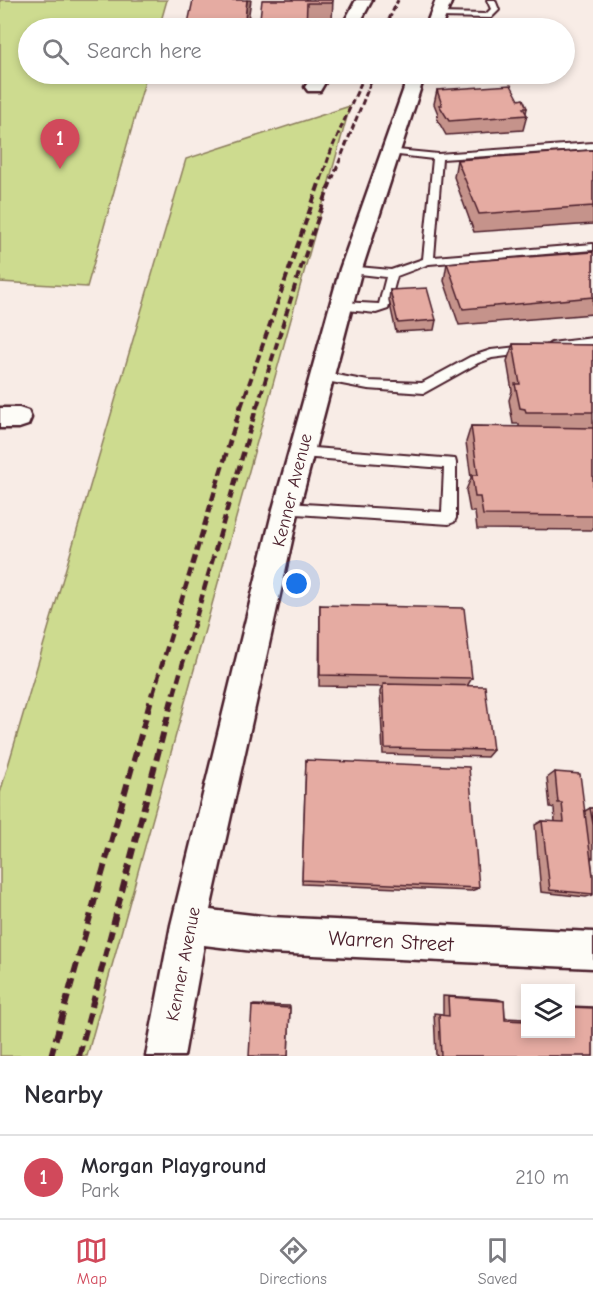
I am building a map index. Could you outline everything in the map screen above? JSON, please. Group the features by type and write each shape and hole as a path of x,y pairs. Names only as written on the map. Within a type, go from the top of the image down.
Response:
{"street":[{"path":"355,18 364,0"},
{"name":"Kenner Avenue","path":"165,1056 189,925 286,509 351,269 413,84"},
{"name":"Warren Street","path":"189,925 270,935 593,950"}],"lane":[{"path":"438,14 488,16 495,10 491,0"},
{"path":"390,151 438,157 593,146"},
{"path":"428,261 438,157"},
{"path":"351,269 392,274 428,261 593,247"},
{"path":"341,306 376,309 384,306 392,274"},
{"path":"321,376 368,385 424,388 474,360 491,354 593,342"},
{"path":"286,509 449,518 450,463 301,452"}],"green space":[{"path":"0,0 167,0 162,18 18,18 18,84 144,84 87,287 0,282"},
{"path":"350,106 87,1056 0,1056 0,793 186,159"}],"building":[{"path":"193,0 247,0 245,18 189,18"},
{"path":"262,0 333,0 332,3 307,3 306,18 260,18"},
{"path":"511,85 519,100 523,99 527,108 523,108 527,115 449,121 439,105 442,105 437,90"},
{"path":"593,150 593,206 479,214 457,160"},
{"path":"593,252 593,297 463,309 447,263"},
{"path":"427,288 436,320 398,323 390,290"},
{"path":"513,344 593,345 593,412 526,412 525,409 520,408 515,384 520,384"},
{"path":"471,426 593,428 593,516 483,515 480,497 475,497 472,475 478,475"},
{"path":"320,605 464,608 472,678 320,675"},
{"path":"383,684 485,686 493,750 385,748"},
{"path":"306,760 469,767 479,888 302,880"},
{"path":"555,772 580,774 593,876 593,894 550,890 542,821 564,822 562,803 558,803"},
{"path":"590,808 593,808 593,824"},
{"path":"448,997 504,1001 505,1020 521,1021 521,1038 575,1038 575,1007 593,1008 593,1056 441,1056 439,1015 449,1016"},
{"path":"252,1006 290,1008 288,1056 249,1056"}],"railway":[{"path":"390,18 398,0"},
{"path":"321,180 332,148 361,84"},
{"path":"332,180 370,84"},
{"path":"241,407 321,178"},
{"path":"257,407 298,276 332,178"},
{"path":"153,694 241,405"},
{"path":"174,694 257,405"},
{"path":"51,1056 153,692"},
{"path":"79,1056 174,692"}],"place":[{"name":"Morgan Playground","path":"60,169"}]}
